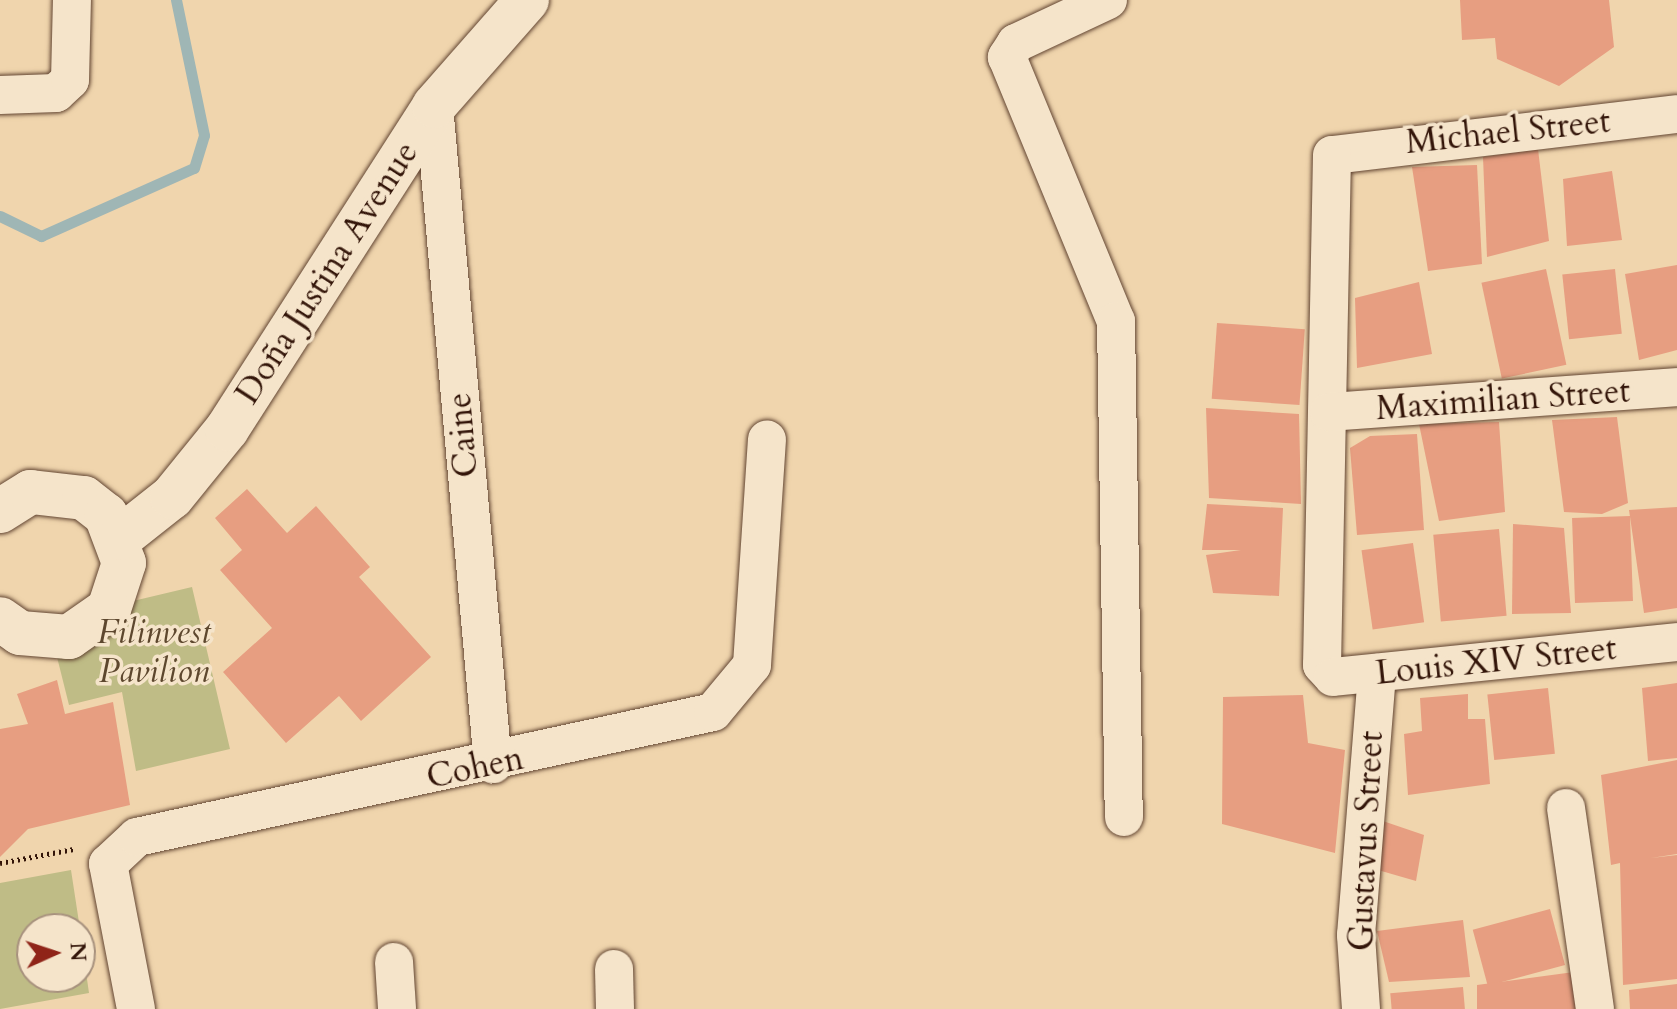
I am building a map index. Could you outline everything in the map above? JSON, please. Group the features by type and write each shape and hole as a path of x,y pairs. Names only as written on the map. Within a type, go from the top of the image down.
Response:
{"street":[{"path":"0,95 56,93 70,80 72,0"},
{"name":"Doña Justina Avenue","path":"120,538 172,497 227,429 434,106 527,0"},
{"path":"1108,0 1016,43 1007,57 1116,321 1124,817"},
{"name":"Caine","path":"434,106 493,764"},
{"name":"Michael Street","path":"1329,412 1329,163 1338,151 1677,114"},
{"name":"Maximilian Street","path":"1329,412 1677,387"},
{"name":"Louis XIV Street","path":"1329,412 1322,665 1333,677 1677,642"},
{"name":"Cohen","path":"108,864 137,837 493,764 713,712 752,665 767,439"},
{"path":"0,511 31,492 58,490 106,515 120,538 121,587 91,626 44,639 0,619"},
{"name":"Gustavus Street","path":"1361,1009 1356,935 1377,673"},
{"path":"1566,808 1595,1009"},
{"path":"108,864 136,1009"},
{"path":"394,962 397,1009"},
{"path":"614,969 615,1009"}],"path":[{"path":"0,863 104,843 108,864"}],"green space":[{"name":"Filinvest Pavilion","path":"192,587 230,749 136,771 122,692 69,705 57,657 133,601"},
{"path":"71,870 78,913 16,913 16,993 89,993 0,1009 0,883"}],"building":[{"path":"1460,0 1609,0 1614,47 1559,86 1497,59 1495,38 1462,40"},
{"path":"1538,149 1549,241 1487,257 1483,157"},
{"path":"1477,165 1482,264 1428,271 1412,167"},
{"path":"1612,171 1622,240 1567,246 1563,179"},
{"path":"1677,265 1677,350 1639,360 1625,274"},
{"path":"1546,269 1566,365 1502,379 1481,283"},
{"path":"1615,269 1622,334 1569,339 1562,275"},
{"path":"1419,282 1432,354 1357,368 1355,298"},
{"path":"1217,323 1305,329 1299,405 1212,399"},
{"path":"1206,408 1299,414 1301,504 1209,498"},
{"path":"1617,417 1628,503 1602,514 1564,512 1552,420"},
{"path":"1499,422 1505,512 1439,521 1419,424"},
{"path":"1417,434 1424,530 1357,535 1350,448 1370,436"},
{"path":"247,489 287,533 316,506 370,567 359,577 431,657 361,721 339,696 286,743 223,672 272,628 220,570 242,550 215,518"},
{"path":"1207,504 1283,508 1279,596 1213,593 1206,555 1241,550 1202,550"},
{"path":"1677,507 1677,608 1644,613 1629,510"},
{"path":"1630,516 1633,601 1575,603 1572,518"},
{"path":"1513,524 1564,528 1571,613 1512,614"},
{"path":"1499,529 1507,616 1441,621 1433,535"},
{"path":"1413,543 1424,622 1373,629 1362,550"},
{"path":"57,680 65,714 113,702 130,805 28,829 0,857 0,729 28,724 17,694"},
{"path":"1677,683 1677,758 1648,761 1642,688"},
{"path":"1548,688 1555,754 1494,760 1487,694"},
{"path":"1468,694 1468,719 1485,719 1490,784 1408,795 1404,734 1422,731 1420,698"},
{"path":"1303,695 1308,743 1345,750 1335,853 1222,824 1223,697"},
{"path":"1677,760 1677,854 1651,858 1677,855 1677,979 1623,985 1620,863 1611,865 1601,775"},
{"path":"1377,819 1424,835 1416,881 1371,868"},
{"path":"1550,909 1565,965 1488,986 1473,930"},
{"path":"1463,920 1470,977 1389,982 1377,931"},
{"path":"1574,972 1582,1009 1477,1009 1477,985"},
{"path":"1677,984 1677,1009 1630,1009 1629,990"},
{"path":"1463,987 1465,1009 1392,1009 1390,993"}],"waterway":[{"path":"0,216 41,236 194,168 204,135 176,0"}]}
